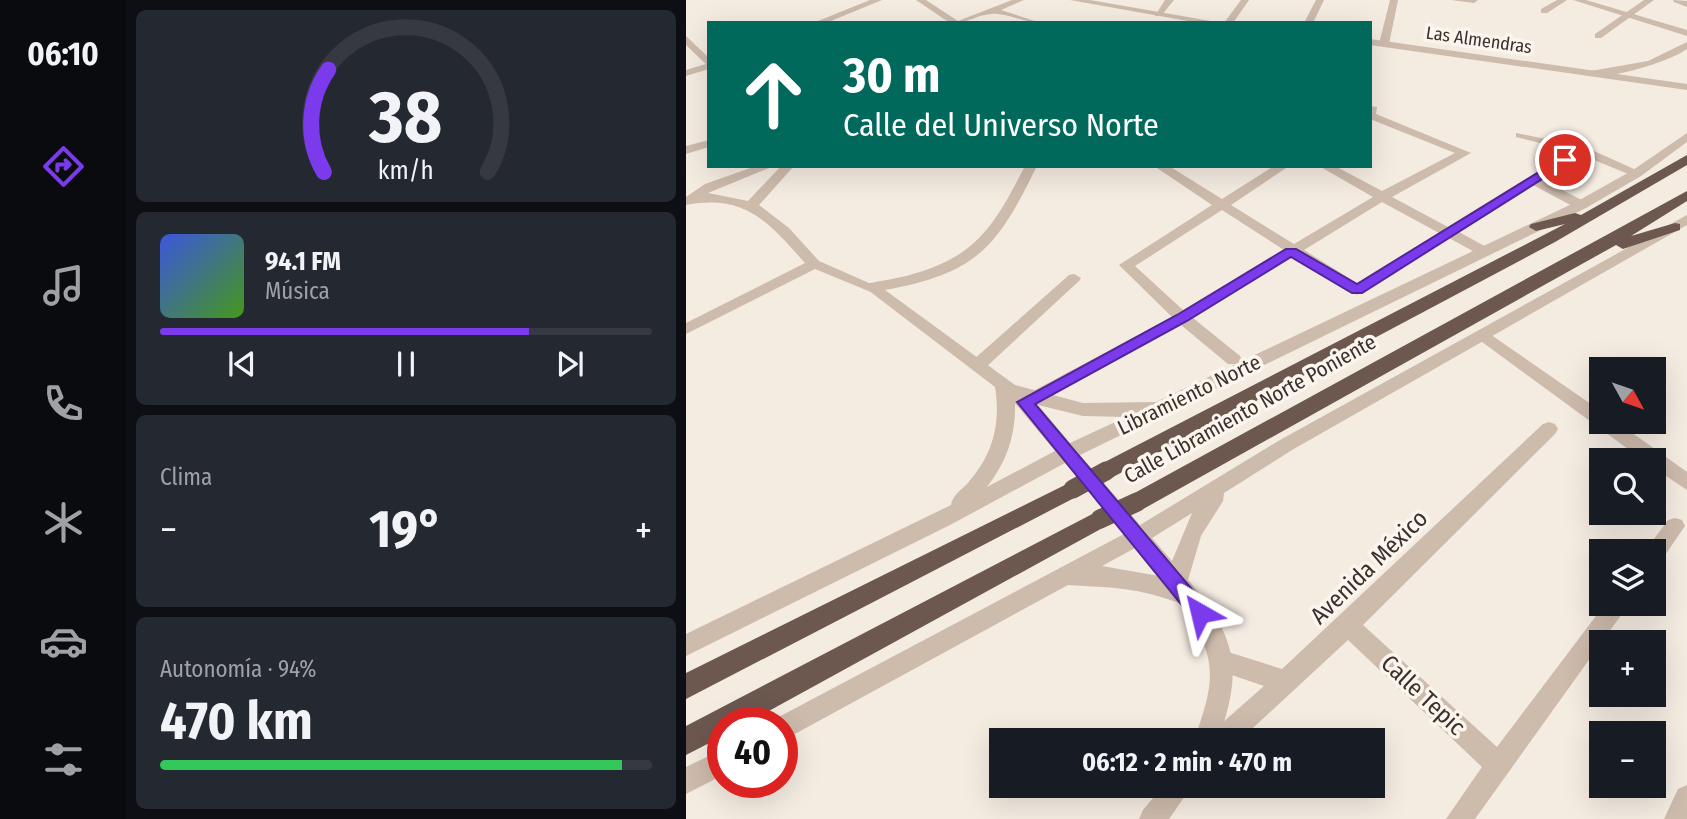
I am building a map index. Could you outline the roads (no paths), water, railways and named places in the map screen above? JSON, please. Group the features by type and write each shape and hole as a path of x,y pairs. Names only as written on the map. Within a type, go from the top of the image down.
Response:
{"highway":[{"name":"Calle Libramiento Norte Poniente","path":"686,686 1073,489 1550,239 1604,210 1687,159"},
{"name":"Calle Libramiento Norte Poniente","path":"686,741 1100,519 1137,502 1653,218 1687,195"},
{"path":"1550,239 1577,211 1604,210"},
{"path":"1622,257 1653,218"},
{"path":"1588,253 1636,241 1681,223"}],"street":[{"path":"822,21 878,0"},
{"path":"920,0 954,21"},
{"path":"963,21 1020,0"},
{"path":"1074,0 1205,21"},
{"path":"1158,14 1170,0"},
{"path":"1229,21 1245,0"},
{"path":"1309,21 1320,0"},
{"path":"1384,44 1394,0"},
{"path":"1455,0 1474,0"},
{"path":"1544,11 1563,0"},
{"path":"1577,0 1687,33"},
{"path":"1598,36 1650,0"},
{"path":"1677,0 1687,4"},
{"path":"995,11 1030,21"},
{"path":"686,39 707,63"},
{"name":"Las Almendras","path":"1372,42 1687,87"},
{"path":"1584,73 1657,62 1675,55 1687,45"},
{"path":"686,73 707,66"},
{"path":"943,519 979,485 1001,449 1022,404 1182,318 1383,196 1465,153 1372,111"},
{"path":"1520,135 1581,150 1637,173"},
{"name":"Libramiento Norte","path":"686,645 943,519 1069,452 1485,252 1577,211 1637,173 1687,136"},
{"path":"686,150 707,144"},
{"path":"1163,168 1219,206 1357,290 1581,150"},
{"path":"688,197 762,168"},
{"path":"751,205 786,168"},
{"path":"872,287 895,284 933,272 965,257 993,233 1030,168"},
{"path":"1234,360 1182,318 1126,265 1280,168"},
{"path":"1329,168 1485,252"},
{"path":"1532,180 1577,211"},
{"path":"688,197 709,197 751,205 784,231 814,264 872,287 1003,382 1069,452 1211,628 1225,662 1219,705 1210,728"},
{"path":"798,720 1137,537 1286,445 1681,223"},
{"path":"686,329 814,264"},
{"path":"979,364 1074,278"},
{"path":"1484,335 1687,482"},
{"path":"1003,382 1022,404 1099,411 1135,410 1170,404"},
{"name":"Avenida México","path":"1236,728 1348,625 1549,429"},
{"path":"1183,590 1184,546 1201,513 1227,482"},
{"path":"1666,539 1675,526"},
{"path":"1063,577 1108,574 1183,590"},
{"path":"1459,819 1609,616"},
{"name":"Calle Tepic","path":"1348,625 1499,765"},
{"path":"1225,662 1286,682"},
{"path":"686,781 707,770"},
{"path":"1152,819 1169,798"},
{"path":"1677,819 1687,798"}]}
